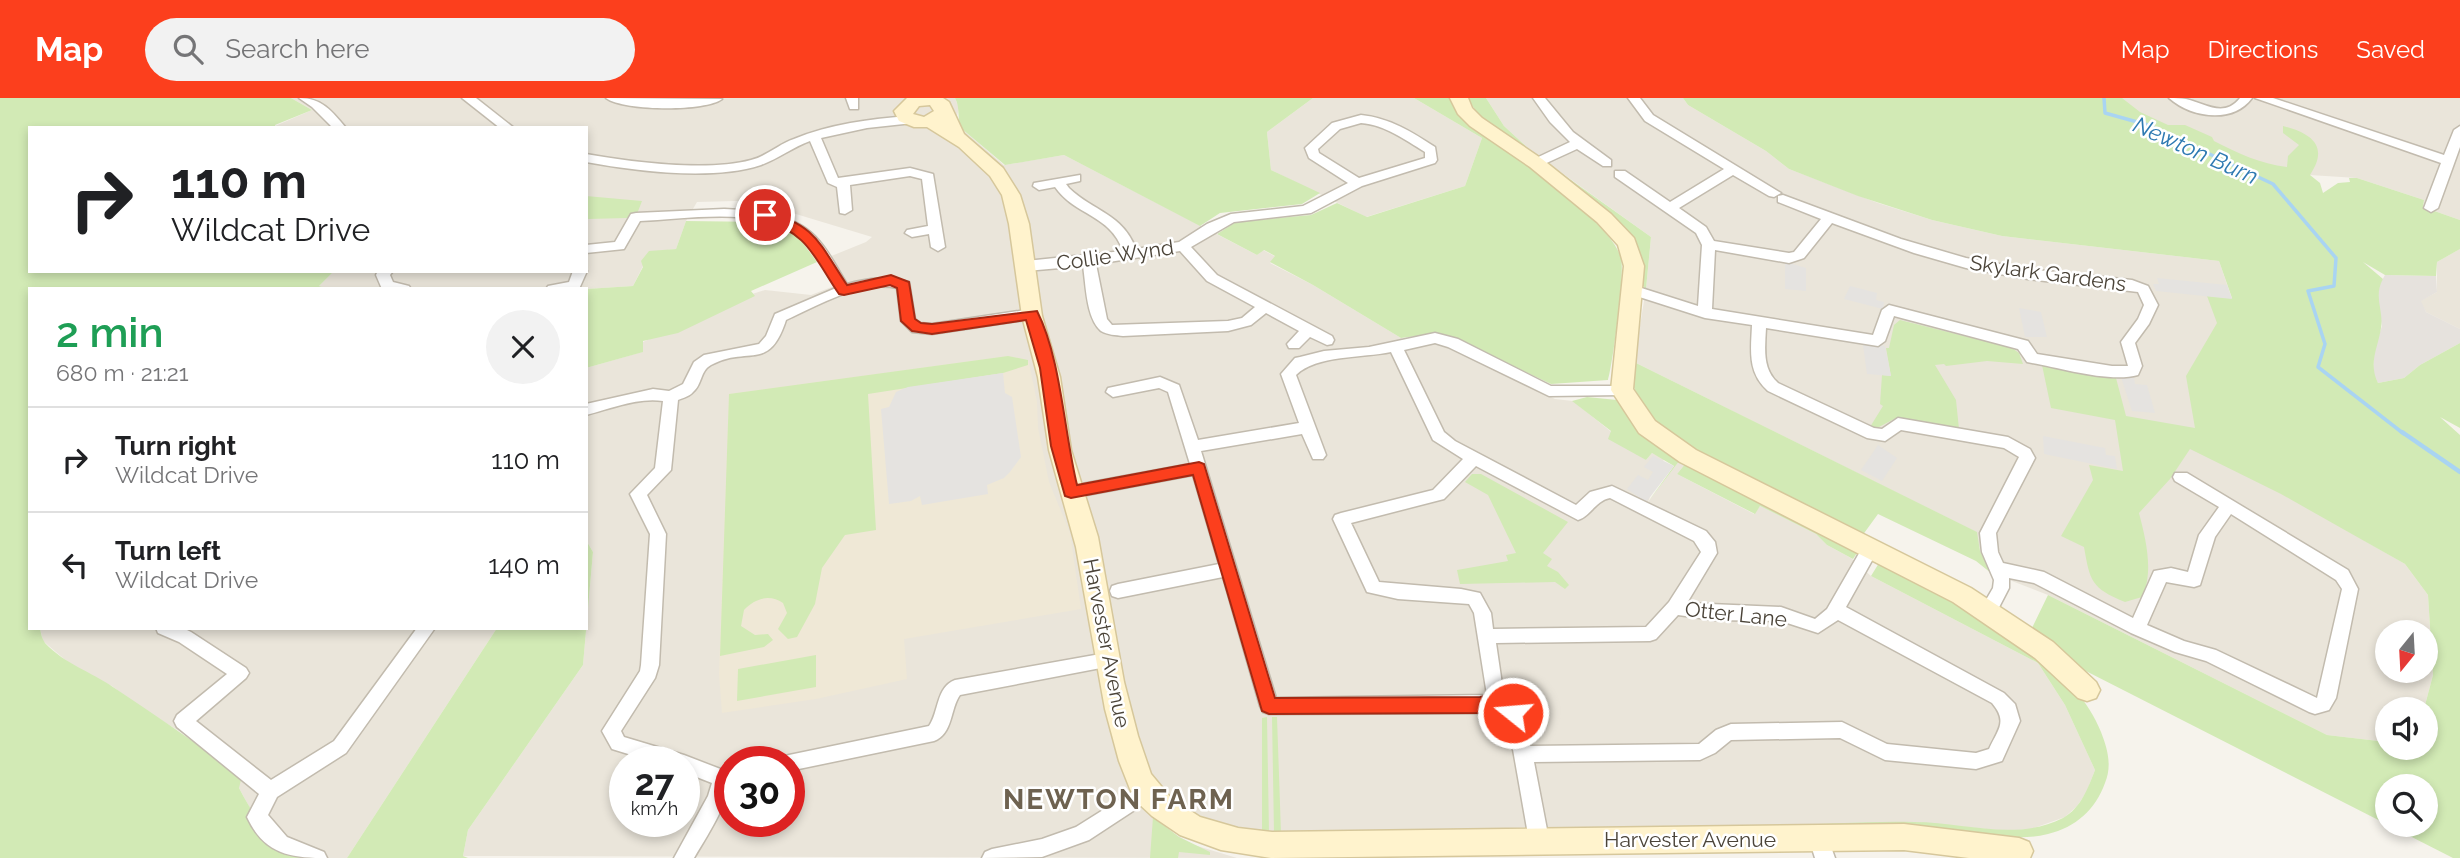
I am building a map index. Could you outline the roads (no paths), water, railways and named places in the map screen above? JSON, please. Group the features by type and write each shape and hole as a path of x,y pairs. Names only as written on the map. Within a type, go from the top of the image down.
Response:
{"street":[{"path":"305,98 316,104 338,126"},
{"path":"472,102 490,98"},
{"path":"612,98 681,106 716,99"},
{"path":"1459,98 1464,110 1476,122 1536,163 1621,234 1633,258 1622,390 1647,427 1671,446 1937,581 2044,650 2087,690"},
{"path":"1539,98 1557,126 1577,144 1607,163"},
{"path":"1634,98 1649,118 1778,196"},
{"path":"2175,98 2205,110 2229,113 2237,110 2246,98"},
{"path":"2261,98 2449,161"},
{"path":"472,102 505,126"},
{"path":"588,158 650,166 732,167 751,164 814,136 906,116 933,105"},
{"name":"Harvester Avenue","path":"933,105 956,136 984,159 1011,195 1026,266 1032,314 1047,368 1059,446 1085,536 1106,660 1132,761 1146,792 1173,814 1210,835 1233,842 1272,845 1392,850 1539,841 1822,848 1905,837 2019,851"},
{"name":"Collie Wynd","path":"1026,266 1089,261 1183,246 1231,218 1306,210 1357,183 1431,160 1431,150 1386,123 1369,119 1352,120 1335,126 1311,148 1312,155 1357,183"},
{"path":"2431,208 2460,130"},
{"path":"814,136 834,183 843,184 910,172 928,177 938,247"},
{"path":"1536,163 1577,144"},
{"path":"1671,208 1733,169"},
{"path":"1620,174 1701,230 1709,245 1706,313"},
{"path":"1039,186 1075,178"},
{"path":"1058,182 1064,194 1077,204 1112,222 1123,234 1130,254"},
{"path":"843,184 845,210"},
{"name":"Skylark Gardens","path":"1632,290 1706,313 1878,341 1889,310 2023,345 2032,358 2119,372 2133,371 2135,366 2128,342 2144,321 2151,305 2149,296 2143,289 2132,285 2021,273 1967,263 1903,245 1778,196"},
{"path":"588,252 619,246 636,217 765,215 789,223 806,234 844,290"},
{"path":"1709,245 1789,258 1799,255 1829,218"},
{"path":"912,233 935,229"},
{"path":"1183,246 1212,278 1327,340"},
{"path":"1089,261 1100,320 1108,329 1123,331 1228,326 1246,322 1264,308"},
{"path":"384,273 387,286 393,287"},
{"path":"567,287 574,286 579,273"},
{"path":"588,409 653,394 671,397 688,388 699,366 709,359 764,348 773,338 780,317 844,290 891,280 904,285 908,321 917,328 932,329 1032,314"},
{"path":"1759,323 1759,372 1763,380 1773,387 1872,434 1885,435 1898,424 2008,443 2025,453 2027,458 1988,533 1990,552 2000,569 2001,588 1988,612"},
{"path":"1294,344 1309,330"},
{"path":"1318,455 1288,374 1300,362 1324,355 1369,352 1435,338 1453,343 1549,391 1622,390"},
{"path":"1396,346 1438,436 1473,459 1578,514 1591,497 1612,492 1700,536 1709,547 1709,553 1675,607"},
{"path":"1113,392 1160,382 1174,389 1269,706 1480,705 1499,701"},
{"path":"628,746 618,743 611,731 649,673 659,534 638,494 663,470 671,397"},
{"path":"1193,447 1308,427"},
{"path":"1473,459 1438,495 1341,519 1373,587 1393,593 1453,593 1474,598 1482,613 1493,688 1499,701 1516,718 1539,841"},
{"path":"1071,492 1199,468"},
{"path":"2000,569 2038,577 2137,628 2180,647 2210,654 2305,703 2315,706 2323,704 2327,698 2350,589 2342,575 2181,477"},
{"path":"2137,628 2160,576 2171,575 2194,580 2207,535 2229,505"},
{"path":"1522,754 1700,752 1708,750 1723,734 1731,732 1836,730 1885,752 1967,761 1995,755 2011,721 2009,710 1998,698 1835,610 1871,548"},
{"path":"1118,591 1230,569"},
{"name":"Otter Lane","path":"1486,636 1650,634 1675,607 1695,612 1783,614 1814,626 1823,624 1835,610"},
{"path":"169,630 185,637 240,673 183,720 270,791"},
{"path":"317,858 280,843 257,817 270,791 340,747 426,630"},
{"path":"805,760 934,733 943,723 946,699 955,688 1106,660"},
{"path":"992,858 1043,853 1082,834 1146,792"},
{"path":"684,858 714,804"}],"waterway":[{"name":"Newton Burn","path":"2104,98 2105,113 2148,125 2273,184 2336,258 2334,286 2308,291 2325,344 2318,367 2404,434"},
{"name":"Newton Burn","path":"2402,432 2460,472"}],"district":[{"name":"NEWTON FARM","path":"1119,799"}]}
